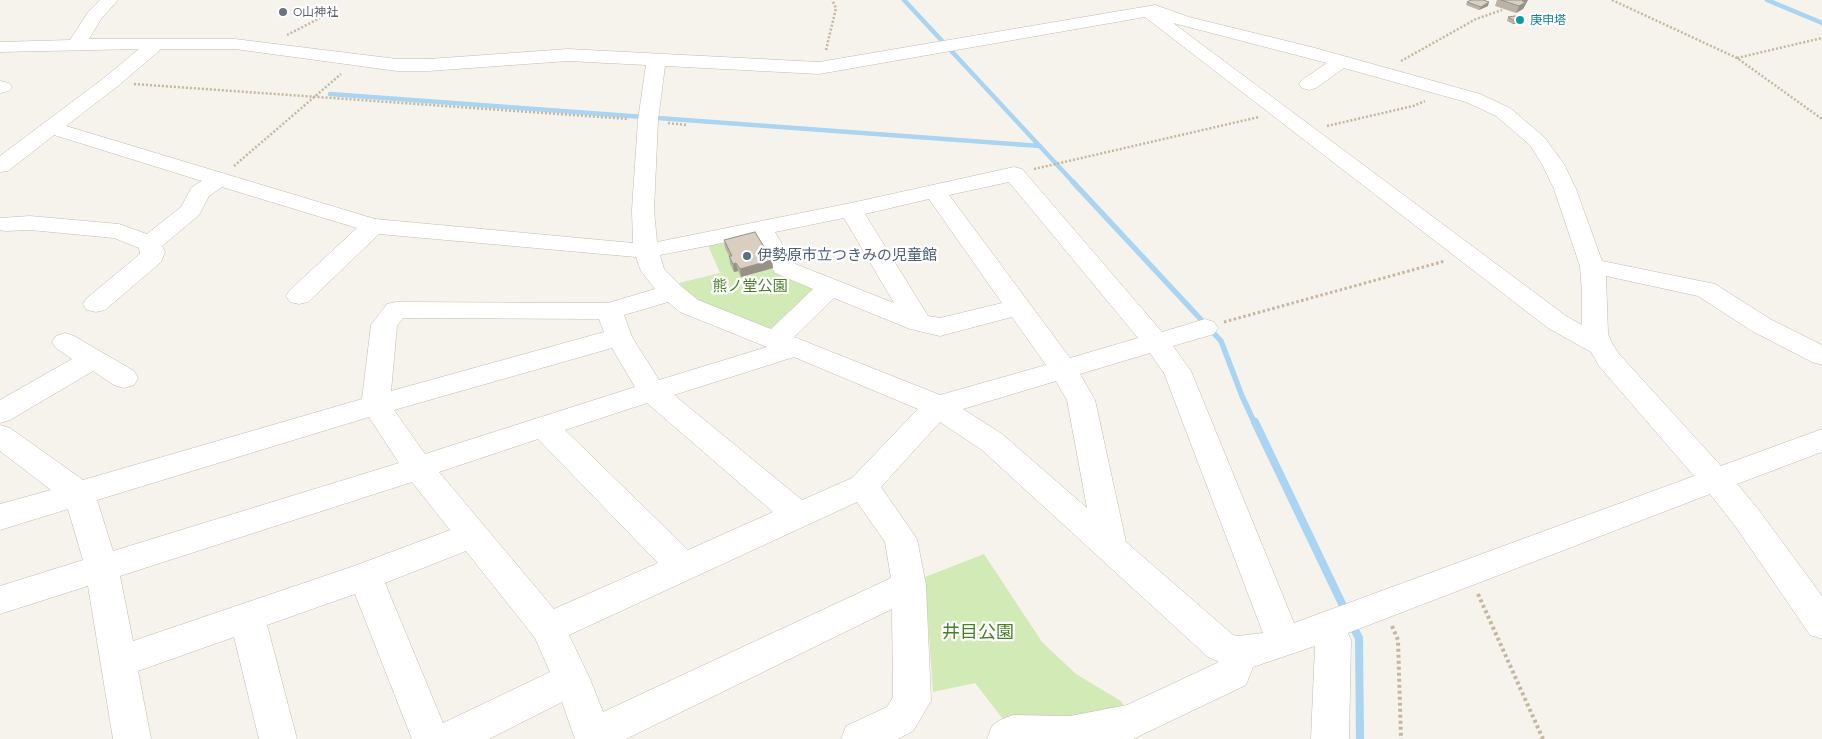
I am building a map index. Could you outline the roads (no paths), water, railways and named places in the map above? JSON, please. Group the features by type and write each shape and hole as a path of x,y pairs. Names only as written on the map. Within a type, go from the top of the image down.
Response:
{"street":[{"path":"77,44 94,16 110,0"},
{"path":"0,47 157,43 264,46 357,61 397,64 429,65 568,56 819,68 947,47 1147,5 1183,21 1451,91 1491,105 1538,141 1553,164 1565,189 1592,266 1595,293 1595,334 1608,360 1717,481 1747,518 1822,624"},
{"path":"1147,5 1154,17 1557,322 1600,346"},
{"path":"0,166 111,82 157,43"},
{"path":"656,61 648,120 643,210 646,251 653,271 672,292 689,306 721,320 938,406 992,442 1222,646 1238,652 1255,651 1284,642 1822,440"},
{"path":"1309,84 1341,61"},
{"path":"52,128 373,226 646,251 761,229 1014,174 1156,341 1177,371 1284,642"},
{"path":"149,244 170,229 191,210 200,192 219,179"},
{"path":"935,192 1062,368 1081,400 1110,546"},
{"path":"851,210 919,323"},
{"path":"2,222 119,230 149,244 153,252 152,257 96,304"},
{"path":"300,296 373,226"},
{"path":"761,229 784,268 829,288 919,323 940,327 1018,307"},
{"path":"1592,266 1706,290 1761,325 1822,356"},
{"path":"0,600 652,392 785,344 829,288"},
{"path":"672,292 609,311 396,310 384,325 376,405 418,468 548,628 572,679 593,737 909,585"},
{"path":"609,311 619,338 652,392 798,514"},
{"path":"548,628 863,486 938,406 1062,368 1205,328"},
{"path":"0,516 376,405 619,338"},
{"path":"65,342 91,360 124,378"},
{"path":"0,413 91,360"},
{"path":"543,426 683,567"},
{"path":"0,436 79,494 102,568 132,739"},
{"path":"860,739 900,719 912,701 909,585 901,539 863,486"},
{"path":"119,662 365,576 474,535"},
{"path":"365,576 431,739"},
{"path":"247,617 278,739"},
{"path":"1330,739 1333,623"},
{"path":"1006,739 1013,734 1070,734 1130,722 1233,673 1238,652"},
{"path":"450,739 572,679"}],"waterway":[{"path":"904,0 1040,146"},
{"path":"1767,0 1822,23"},
{"path":"330,94 1040,146"},
{"path":"1040,146 1074,183"},
{"path":"1073,182 1221,341 1255,424"},
{"path":"1255,422 1346,612"},
{"path":"1351,623 1359,638 1360,739"}],"place":[{"name":"○山神社","path":"283,12"},
{"name":"庚申塔","path":"1520,20"},
{"name":"伊勢原市立つきみの児童館","path":"747,256"}],"park label":[{"name":"熊ノ堂公園","path":"750,287"},
{"name":"井目公園","path":"978,633"}]}
